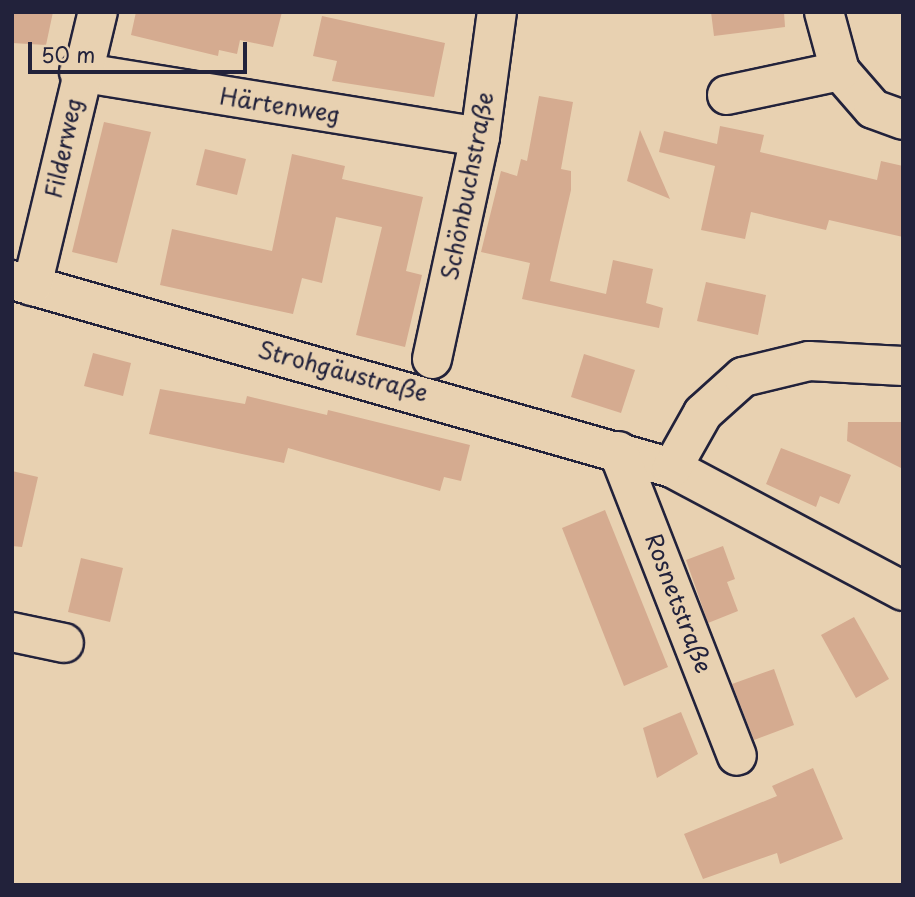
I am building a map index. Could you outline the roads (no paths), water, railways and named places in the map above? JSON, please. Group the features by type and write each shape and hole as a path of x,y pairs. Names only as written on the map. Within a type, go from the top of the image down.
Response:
{"street":[{"name":"Filderweg","path":"22,283 79,72 99,12"},
{"name":"Schönbuchstraße","path":"432,359 480,137 497,12"},
{"path":"824,12 840,71 873,109 903,120"},
{"path":"727,94 840,71"},
{"name":"Härtenweg","path":"79,72 480,137"},
{"name":"Strohgäustraße","path":"22,283 672,468"},
{"path":"903,366 809,361 743,377 703,413 672,468 903,591"},
{"name":"Rosnetstraße","path":"618,451 737,756"},
{"path":"12,632 64,643"}]}
